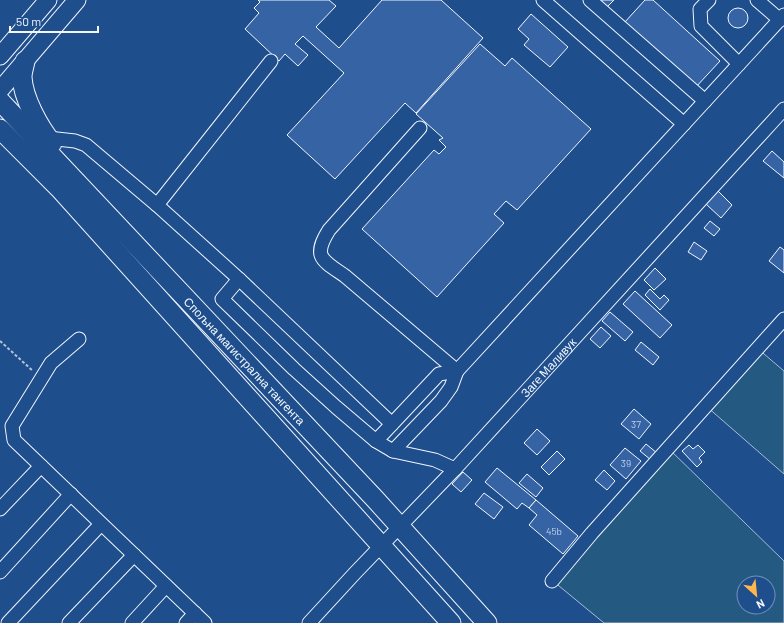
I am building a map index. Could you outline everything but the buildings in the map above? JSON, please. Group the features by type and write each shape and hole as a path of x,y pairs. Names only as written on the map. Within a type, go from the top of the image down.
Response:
{"highway":[{"path":"25,61 22,78 26,94 37,121 69,165 76,182"},
{"name":"Спољна магистрална тангента","path":"0,101 400,526 486,623"},
{"name":"Спољна магистрална тангента","path":"0,129 46,174 451,623"},
{"path":"0,143 19,160 46,174"}],"main road":[{"path":"0,56 48,0"},
{"path":"0,90 77,0"}],"street":[{"path":"544,0 684,124"},
{"path":"590,0 705,101"},
{"path":"709,0 700,9 701,26 739,64"},
{"path":"393,451 441,402 451,387 457,371 782,18 757,0"},
{"path":"157,205 271,61"},
{"name":"Заге Маливук","path":"309,623 381,545 455,469 784,110"},
{"path":"420,128 330,230 322,242 320,250 322,257 327,263 345,276 457,371"},
{"path":"48,138 75,141 86,145 157,205 239,279 392,424"},
{"path":"239,279 222,299 299,374 376,441 393,451 435,460 455,469"},
{"path":"552,581 602,522 784,319"},
{"path":"79,339 51,363 12,426 14,440 205,623"},
{"path":"376,441 439,374 457,371"},
{"path":"0,509 41,466"},
{"path":"0,572 71,494"},
{"path":"8,623 101,524"},
{"path":"70,623 134,555"},
{"path":"132,623 166,586"},
{"path":"186,623 195,613"}],"path":[{"path":"0,341 41,379"}],"shaded area":[{"path":"757,348 784,371 784,474 706,406"},
{"path":"668,448 784,561 784,623 604,623 553,581"}]}
